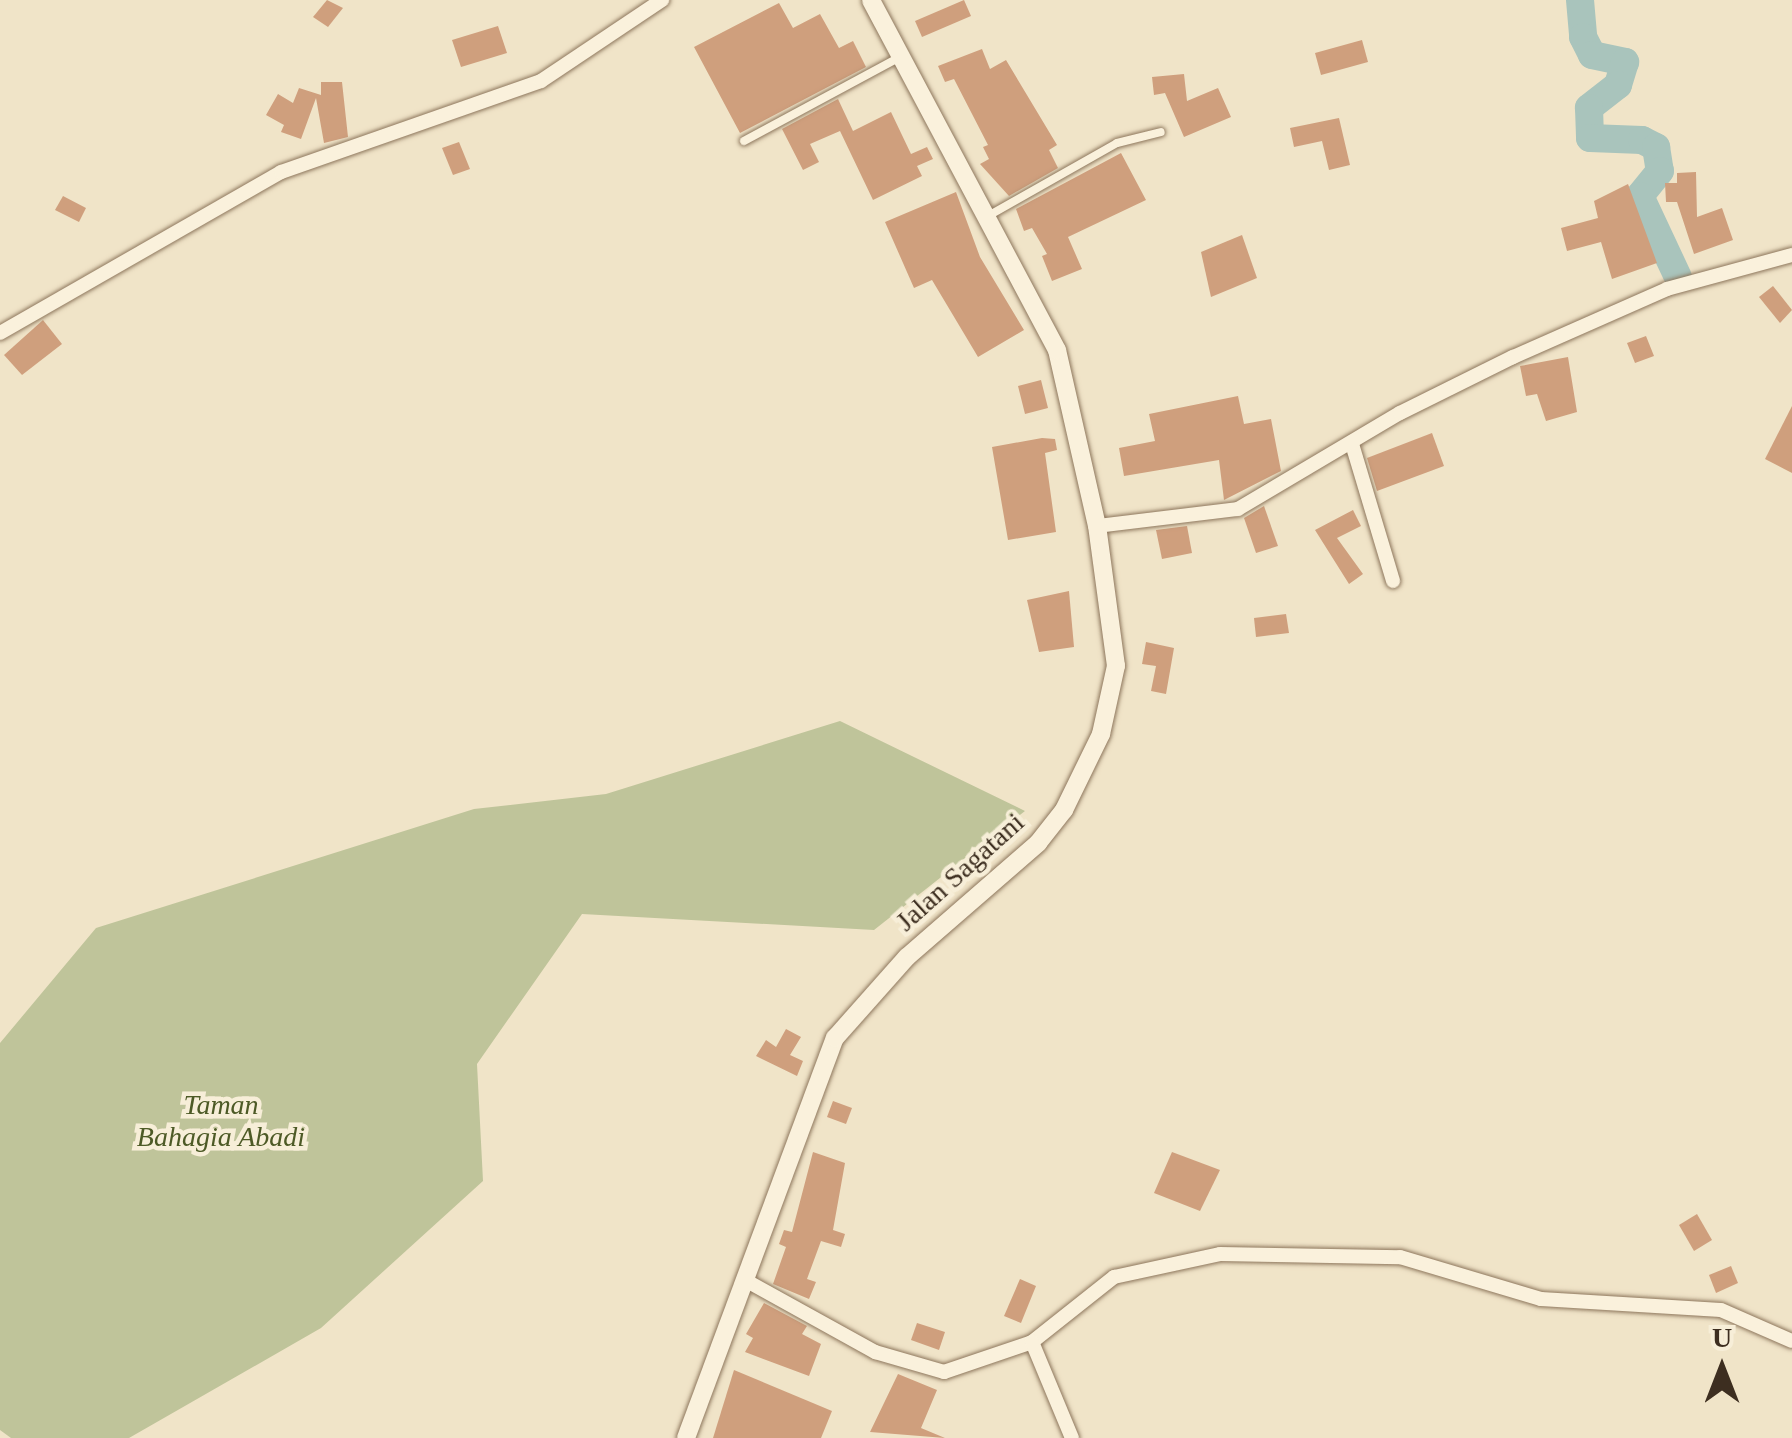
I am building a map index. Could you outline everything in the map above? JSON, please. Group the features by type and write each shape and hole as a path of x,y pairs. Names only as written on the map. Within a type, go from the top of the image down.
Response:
{"street":[{"path":"0,333 281,172 542,81 662,0"},
{"name":"Jalan Sagatani","path":"686,1438 835,1038 907,957 1038,843 1091,761 1116,646 1097,526 1057,350 871,0"},
{"path":"1097,526 1238,509 1441,392 1668,289 1792,255"},
{"path":"1352,444 1393,581"},
{"path":"745,1280 834,1332 917,1370 979,1365 1032,1342 1114,1277 1161,1263 1260,1253 1400,1257 1540,1299 1707,1308 1792,1340"},
{"path":"1032,1342 1072,1438"}],"lane":[{"path":"744,141 901,57"},
{"path":"984,218 1117,143 1161,132"}],"green space":[{"name":"Taman Bahagia Abadi","path":"840,721 1025,811 874,930 582,914 477,1064 483,1181 321,1328 129,1438 11,1438 0,1430 0,1043 96,928 474,809 606,794"}],"building":[{"path":"327,0 343,8 328,27 313,17"},
{"path":"964,0 971,16 922,37 915,21"},
{"path":"779,3 793,28 820,14 839,48 853,41 866,67 740,133 694,47"},
{"path":"498,26 507,53 461,67 452,40"},
{"path":"1362,40 1368,62 1321,75 1315,53"},
{"path":"982,49 990,69 1006,60 1057,145 1049,150 1058,168 1009,196 980,164 989,159 983,147 988,145 954,79 945,82 938,66"},
{"path":"1184,74 1187,101 1218,88 1231,117 1184,137 1165,93 1154,95 1152,77"},
{"path":"321,82 342,82 348,137 324,143 316,98 301,139 281,132 284,125 266,115 278,94 293,103 299,88 321,95"},
{"path":"838,99 853,131 891,112 911,154 927,147 933,159 917,166 922,176 873,200 840,131 810,144 819,162 803,170 782,129"},
{"path":"1339,118 1350,165 1329,170 1322,141 1294,147 1290,128"},
{"path":"459,142 470,169 453,175 442,148"},
{"path":"1121,153 1146,200 1068,237 1082,269 1052,281 1042,256 1047,254 1032,228 1024,231 1016,209"},
{"path":"1696,172 1697,217 1722,208 1733,240 1694,254 1677,202 1666,202 1665,183 1677,183 1677,173"},
{"path":"1628,184 1657,263 1612,279 1601,242 1567,251 1561,228 1598,218 1594,201"},
{"path":"956,192 980,257 1024,330 978,357 932,280 914,288 885,222"},
{"path":"63,196 86,208 79,222 55,210"},
{"path":"1242,235 1257,278 1211,297 1201,252"},
{"path":"1773,286 1792,310 1780,323 1759,297"},
{"path":"43,320 62,344 22,375 4,355"},
{"path":"1646,336 1654,356 1635,363 1627,343"},
{"path":"1568,357 1577,412 1546,421 1537,394 1526,396 1520,366"},
{"path":"1041,380 1048,408 1025,414 1018,386"},
{"path":"1238,396 1244,424 1271,419 1281,471 1224,500 1219,460 1124,476 1119,448 1155,441 1149,414"},
{"path":"1792,406 1792,473 1765,459"},
{"path":"1432,433 1444,466 1377,491 1367,458"},
{"path":"1055,439 1057,450 1045,453 1056,532 1008,540 992,447"},
{"path":"1264,506 1278,546 1256,553 1244,518"},
{"path":"1353,510 1361,526 1337,538 1363,574 1349,584 1315,530"},
{"path":"1187,526 1192,553 1162,559 1156,530"},
{"path":"1069,591 1074,647 1039,652 1027,600"},
{"path":"1286,614 1289,633 1256,637 1254,618"},
{"path":"1146,642 1174,648 1166,694 1151,691 1156,666 1142,664"},
{"path":"786,1029 801,1037 790,1055 803,1061 797,1076 756,1056 766,1040 776,1047"},
{"path":"833,1101 852,1108 846,1124 827,1117"},
{"path":"813,1152 845,1163 833,1230 845,1234 841,1247 821,1241 807,1279 816,1282 809,1299 773,1284 786,1247 779,1244 784,1230 792,1232"},
{"path":"1172,1152 1220,1170 1200,1211 1154,1193"},
{"path":"1697,1214 1712,1240 1694,1251 1679,1225"},
{"path":"1731,1266 1738,1283 1716,1293 1709,1275"},
{"path":"1020,1279 1036,1286 1021,1323 1004,1316"},
{"path":"764,1303 807,1326 802,1334 821,1344 809,1376 745,1352 753,1338 746,1334"},
{"path":"917,1323 945,1332 939,1350 911,1340"},
{"path":"734,1370 832,1411 821,1438 713,1438"},
{"path":"898,1374 937,1390 921,1428 945,1438 870,1432"}],"waterway":[{"path":"1580,0 1583,37 1592,55 1625,62 1618,85 1589,108 1590,138 1642,140 1656,147 1660,171 1640,196 1678,277"}]}
